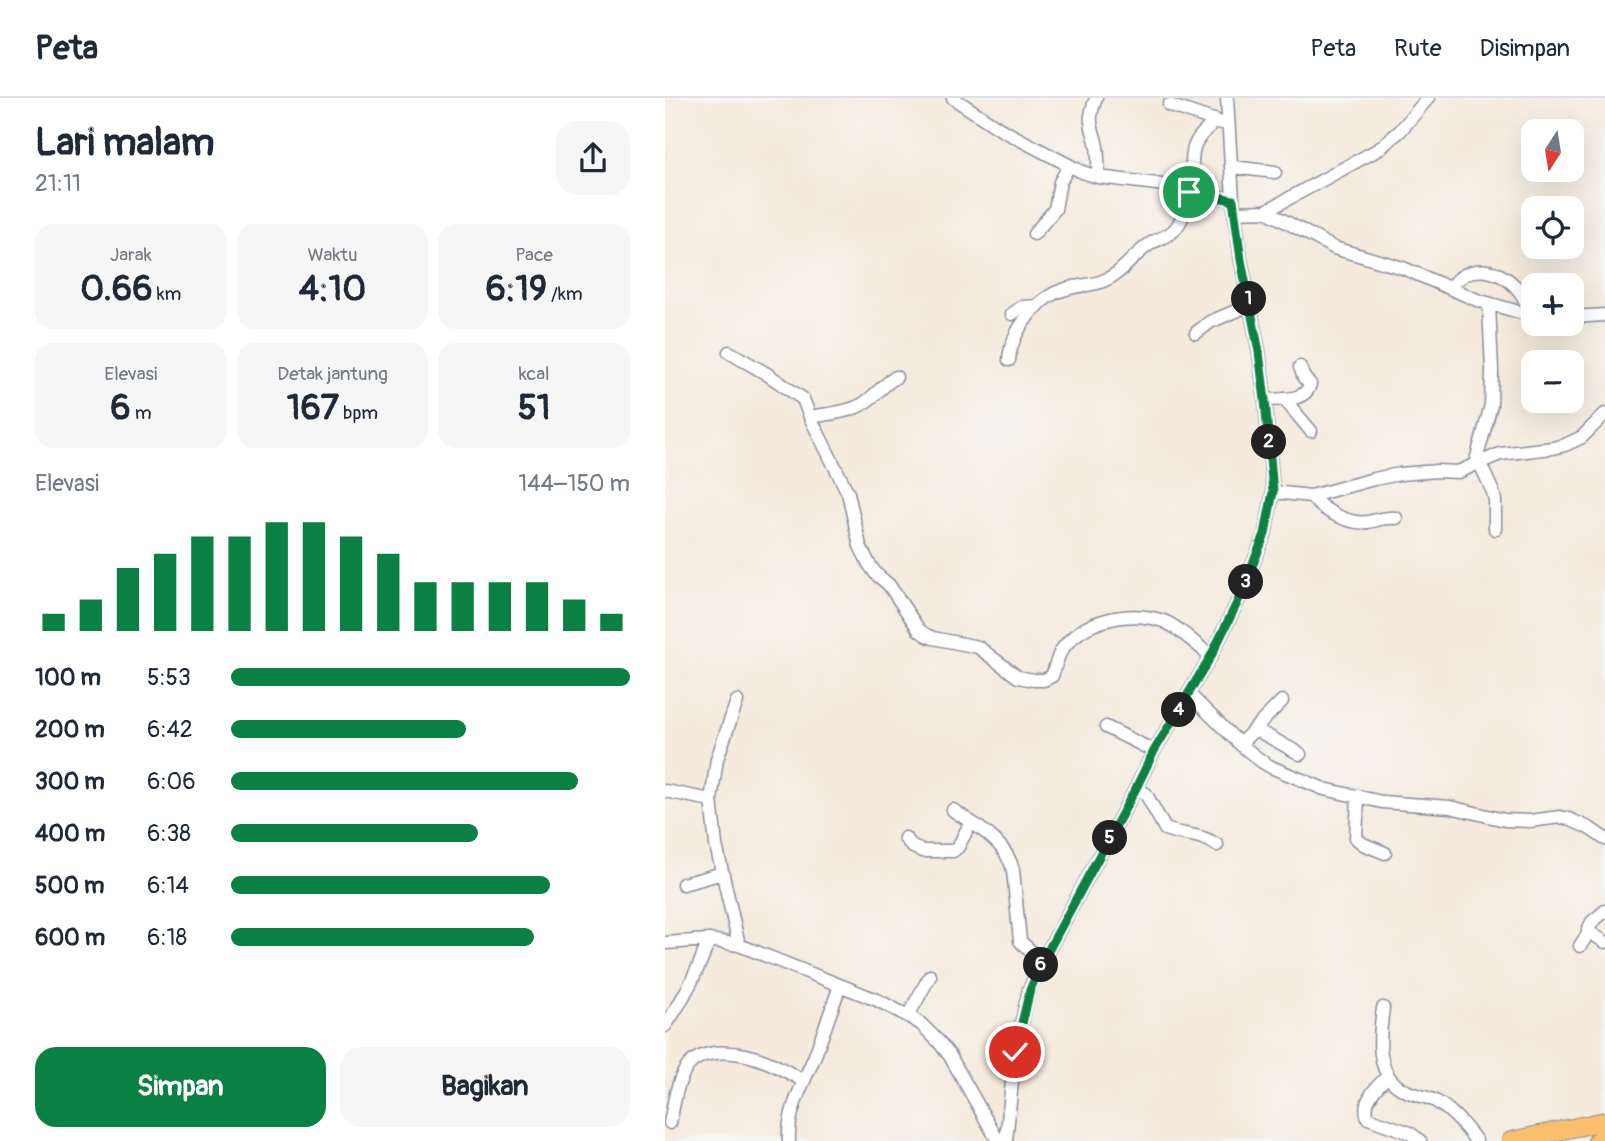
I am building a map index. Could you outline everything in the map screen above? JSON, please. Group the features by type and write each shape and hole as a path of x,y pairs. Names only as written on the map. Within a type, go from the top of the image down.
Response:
{"highway":[{"path":"1511,1141 1605,1121"},
{"path":"1597,1141 1605,1139"}],"street":[{"path":"953,98 967,103 1000,129 1082,172 1098,177 1157,184 1234,206 1266,211 1334,247 1403,268 1489,304 1521,313"},
{"path":"1095,98 1090,122 1096,143 1098,177"},
{"path":"1006,1141 1015,1052 1030,990 1042,962 1154,751 1211,656 1238,601 1265,534 1273,492 1265,400 1234,206 1227,98"},
{"path":"1266,211 1379,149 1428,98"},
{"path":"1169,105 1229,125"},
{"path":"1009,360 1016,335 1028,317 1049,296 1061,290 1101,284 1151,243 1172,232 1183,215 1189,192 1194,146 1215,120"},
{"path":"1034,234 1055,209 1060,182 1069,166"},
{"path":"1232,167 1275,172"},
{"path":"1450,288 1454,282 1469,273 1481,270 1490,271 1508,280 1521,295"},
{"path":"1489,304 1492,387 1488,418 1477,454 1495,500 1495,529"},
{"path":"1196,333 1209,322 1250,305"},
{"path":"1012,314 1022,307 1038,306"},
{"path":"1584,316 1605,315"},
{"path":"729,352 799,396 807,404 810,417 848,493 860,546 869,565 890,585 912,622 926,635 978,647 1018,677 1034,680 1044,680 1052,676 1060,653 1071,639 1085,629 1129,615 1166,622 1211,656"},
{"path":"1265,400 1302,396 1308,391 1310,384 1304,378 1300,367"},
{"path":"810,417 861,405 897,377"},
{"path":"1284,399 1311,431"},
{"path":"1273,492 1311,496 1374,478 1408,473 1458,472 1500,454 1565,445 1582,437 1605,414"},
{"path":"1311,496 1316,502 1350,521 1396,518"},
{"path":"1189,694 1240,744 1271,767 1324,789 1382,802 1450,807 1505,820 1530,821 1560,817 1589,828 1605,839"},
{"path":"737,701 717,759 711,800 715,836 739,945"},
{"path":"1240,744 1282,701"},
{"path":"1106,727 1154,751"},
{"path":"1255,729 1300,754"},
{"path":"1136,788 1146,794 1165,829 1192,834 1217,845"},
{"path":"665,791 711,800"},
{"path":"1358,796 1356,838 1363,844 1385,853"},
{"path":"953,810 995,841 1011,860 1020,942 1042,962"},
{"path":"905,838 913,847 922,851 953,851 958,847 971,822"},
{"path":"683,884 723,873"},
{"path":"1580,946 1592,922 1605,911"},
{"path":"1589,932 1605,942"},
{"path":"665,1027 702,961 709,940"},
{"path":"665,943 709,940 739,945 877,1000 908,1016 921,1024 950,1056 997,1141"},
{"path":"908,1016 930,976"},
{"path":"789,1141 790,1120 796,1100 840,986"},
{"path":"1383,1007 1380,1052 1388,1076 1404,1091 1428,1097 1444,1107 1466,1127 1476,1141"},
{"path":"670,1123 681,1080 690,1064 703,1055 726,1053 764,1060 804,1081"},
{"path":"1388,1076 1366,1104 1368,1118 1410,1133 1420,1141"}],"route":[{"path":"1015,1052 1022,1015 1042,962 1154,751 1211,656 1238,601 1265,534 1273,492 1265,400 1233,200 1189,192"}]}
